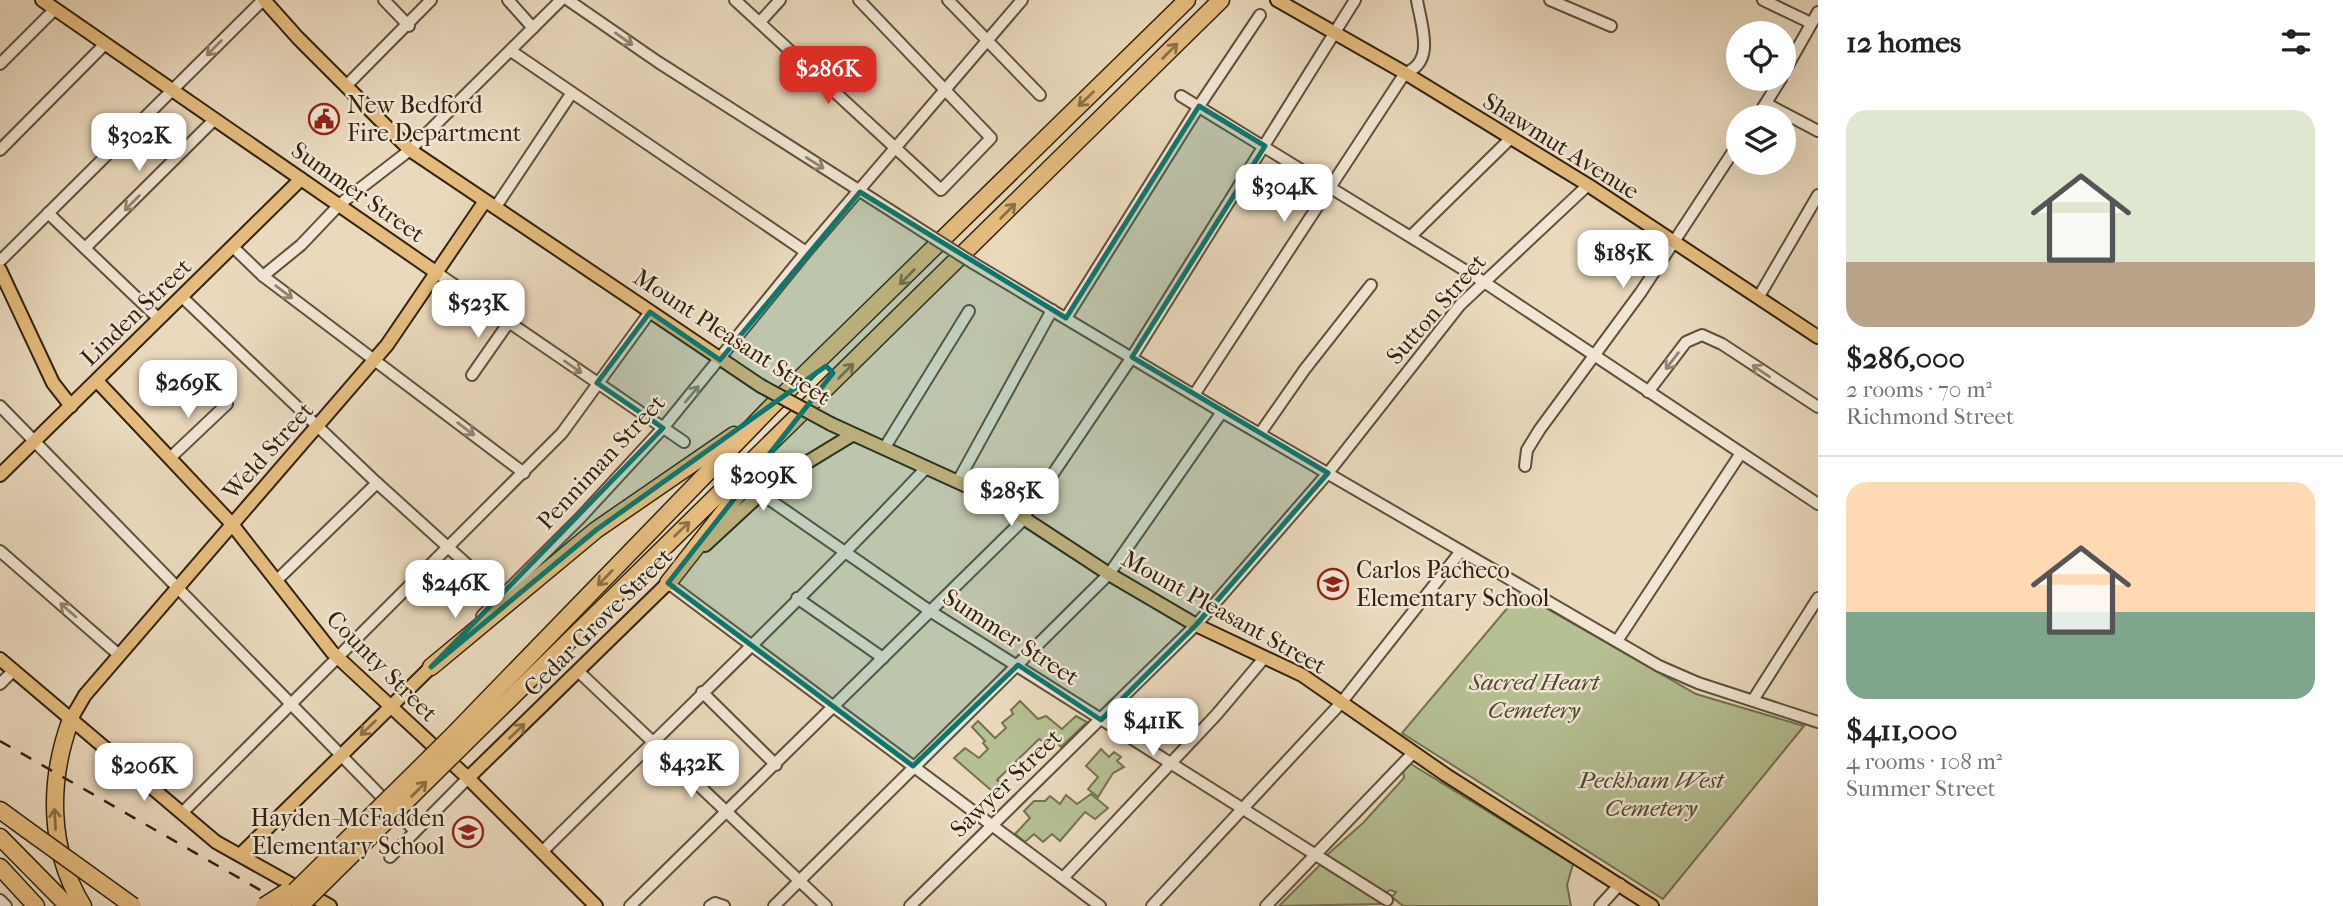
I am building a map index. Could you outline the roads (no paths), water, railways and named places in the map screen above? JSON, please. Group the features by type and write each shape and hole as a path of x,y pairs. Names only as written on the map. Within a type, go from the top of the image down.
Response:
{"highway":[{"path":"300,906 772,406 1187,0"},
{"path":"280,906 796,419 1221,0"},
{"path":"431,667 605,523 704,457 772,406"},
{"path":"668,583 796,419"},
{"path":"71,719 58,771 55,826 64,865 83,906"},
{"path":"0,810 133,906"},
{"path":"0,837 68,906"},
{"path":"264,906 331,855"},
{"path":"0,867 36,906"},
{"path":"12,880 30,906"}],"main road":[{"name":"Summer Street","path":"42,0 437,273"},
{"name":"Mount Pleasant Street","path":"264,0 410,150 720,360 761,386 852,435 885,447 958,481 1024,517 1109,574 1196,625 1302,676 1413,753 1653,906"},
{"name":"Shawmut Avenue","path":"1277,0 1405,73 1588,185 1818,337"},
{"name":"Linden Street","path":"0,475 301,179"},
{"name":"Weld Street","path":"71,719 80,702 119,655 375,360 490,205"},
{"path":"0,270 53,383 71,406"},
{"name":"County Street","path":"96,381 231,523 319,638 468,778 596,906"},
{"name":"Cedar Grove Street","path":"468,778 760,493 852,435"},
{"path":"0,659 216,842 330,906"},
{"name":"Penniman Street","path":"240,855 431,667"}],"street":[{"path":"0,261 264,0"},
{"path":"384,0 409,26"},
{"path":"346,86 409,26 431,0"},
{"path":"508,0 533,27"},
{"path":"263,276 293,252 340,204 410,150 561,0"},
{"path":"568,0 658,62 932,237 1222,412 1261,432 1461,551 1681,676 1818,723"},
{"path":"735,0 941,190 991,138 859,0"},
{"path":"760,22 780,0"},
{"path":"948,0 1040,95"},
{"name":"Penniman Street","path":"431,667 663,428 806,252 1022,0"},
{"path":"630,906 776,765 1024,517 1132,357 1356,0"},
{"path":"1194,395 1328,186 1405,73 1416,69 1425,50 1417,0"},
{"path":"1550,0 1611,26"},
{"path":"1763,0 1811,23"},
{"path":"0,64 55,9"},
{"path":"1796,50 1818,12"},
{"path":"1066,318 1199,106 1260,15"},
{"path":"0,150 105,44"},
{"path":"511,51 806,252"},
{"path":"1774,91 1767,104 1818,131"},
{"path":"490,205 571,94"},
{"path":"1181,96 1484,282 1818,504"},
{"path":"85,248 215,120"},
{"path":"1410,236 1510,139"},
{"path":"1525,466 1527,450 1641,292 1703,192 1726,160"},
{"name":"Sutton Street","path":"1328,472 1460,305 1588,185"},
{"path":"1758,298 1818,195"},
{"path":"48,213 159,320"},
{"path":"233,247 263,276 524,473"},
{"name":"Summer Street","path":"437,273 684,442"},
{"path":"1261,432 1305,369 1371,285"},
{"path":"182,297 377,483 502,596"},
{"path":"958,481 1052,310"},
{"path":"885,447 970,311"},
{"path":"182,813 449,549 562,433 650,312"},
{"path":"472,375 509,322"},
{"path":"1648,392 1686,342 1702,335 1722,344 1818,407"},
{"path":"170,458 227,404"},
{"path":"0,406 415,831"},
{"path":"774,906 1109,574 1222,412"},
{"path":"1617,641 1741,453"},
{"path":"543,851 749,645 847,553 927,467"},
{"name":"Sawyer Street","path":"910,906 1196,625 1328,472"},
{"path":"277,580 377,483"},
{"name":"Summer Street","path":"760,493 930,611 1387,900"},
{"path":"0,551 119,655"},
{"path":"1152,906 1341,703 1461,551"},
{"path":"668,583 1100,906"},
{"path":"797,598 883,658"},
{"path":"1753,700 1818,598"},
{"path":"1063,878 1217,713 1265,657"},
{"path":"0,684 14,670"},
{"path":"579,672 826,906"},
{"path":"702,692 776,765"},
{"path":"1266,906 1413,753"},
{"name":"Cedar Grove Street","path":"390,857 468,778"},
{"path":"1600,906 1620,884"},
{"path":"0,900 6,906"},
{"path":"710,906 721,903 724,906"}],"railway":[{"path":"0,741 288,906"}],"place":[{"name":"New Bedford Fire Department","path":"324,119"},
{"name":"Carlos Pacheco Elementary School","path":"1333,584"},
{"name":"Hayden-McFadden Elementary School","path":"468,832"}],"park label":[{"name":"Sacred Heart Cemetery","path":"1534,696"},
{"name":"Peckham West Cemetery","path":"1651,794"}]}
